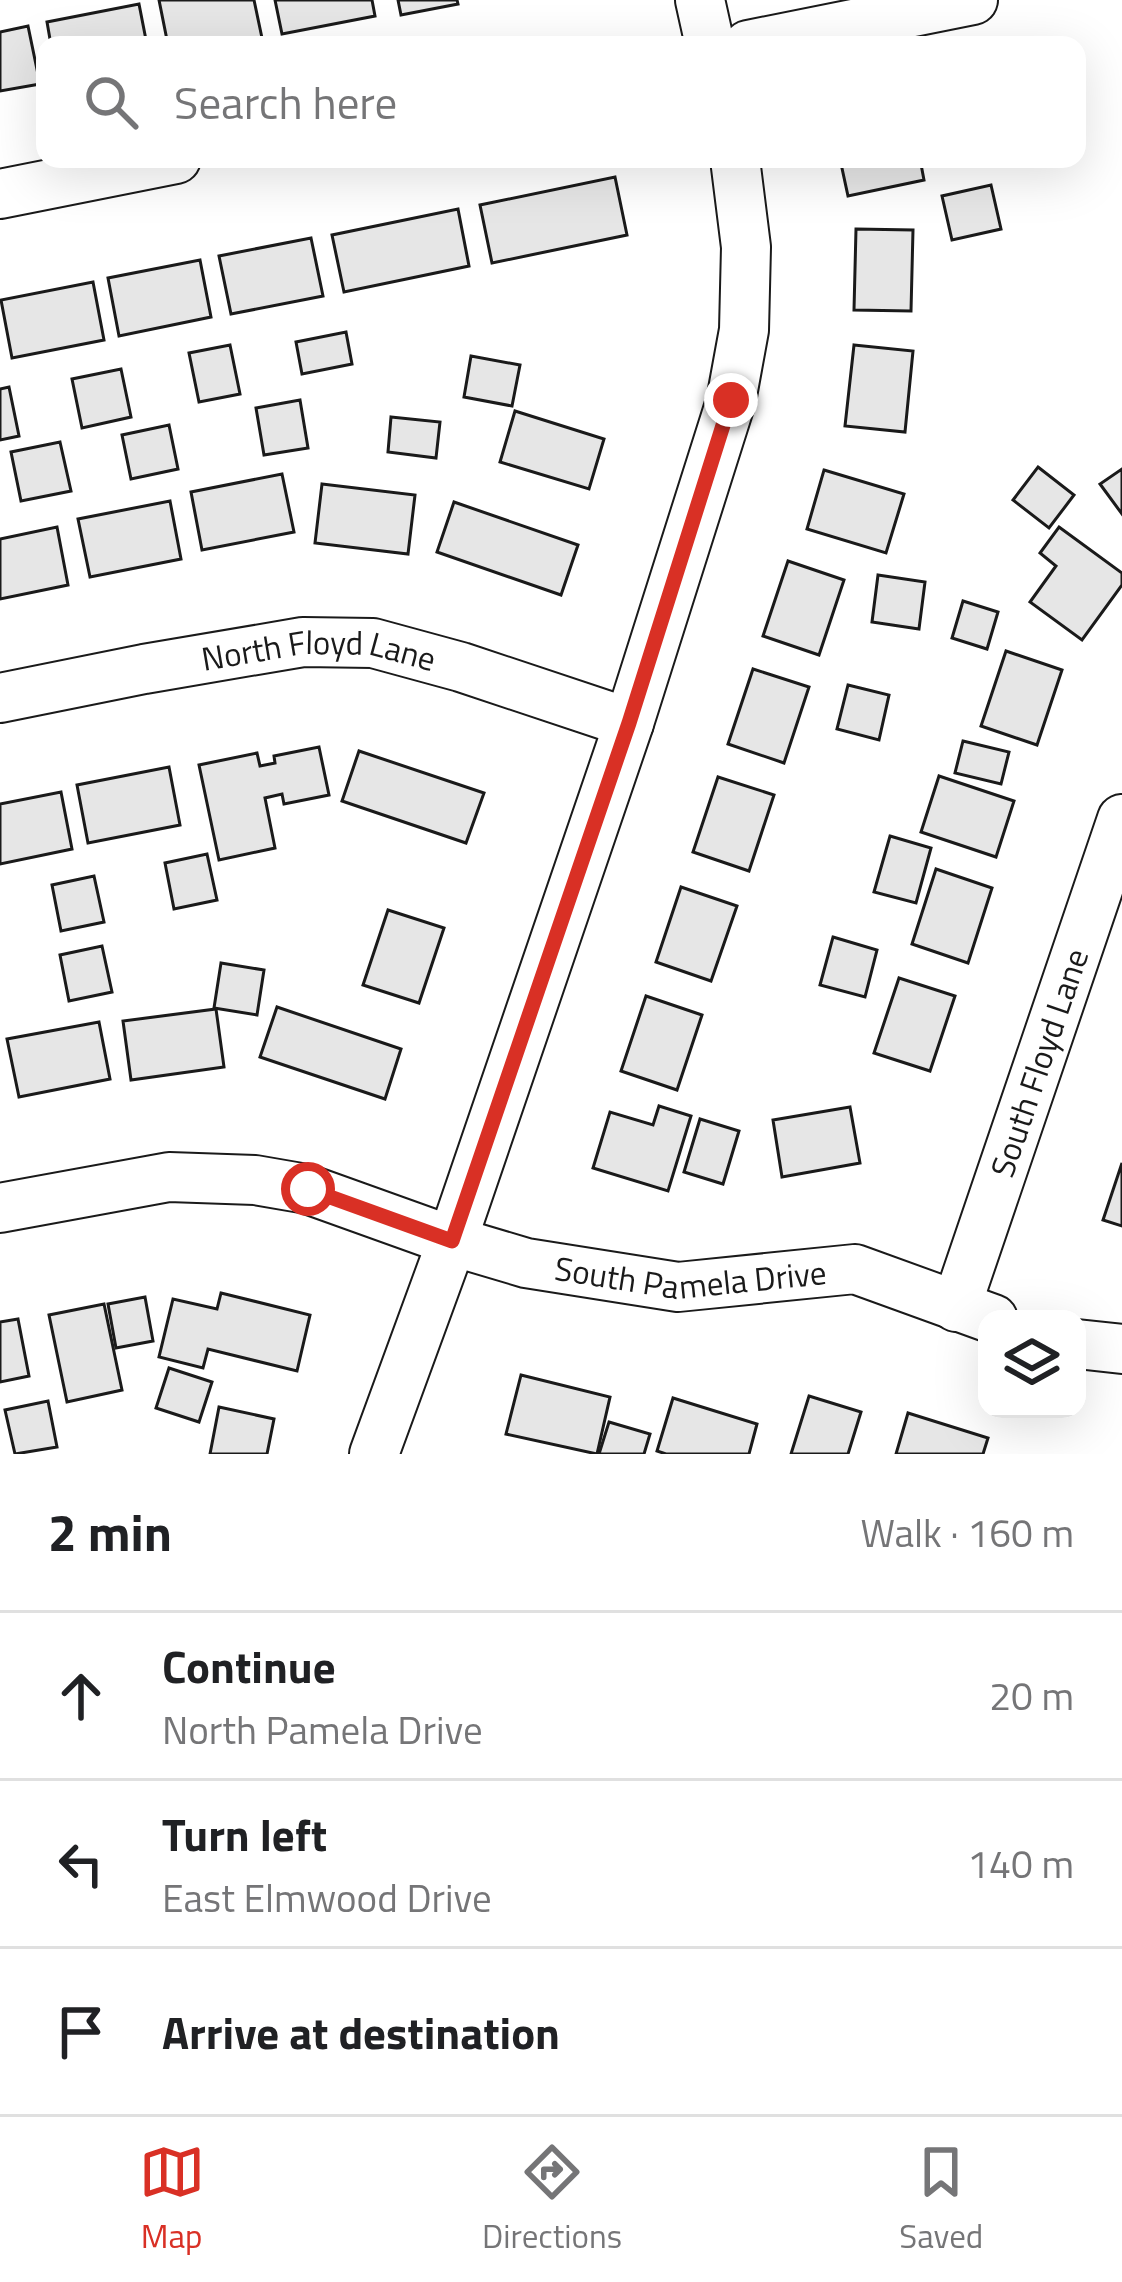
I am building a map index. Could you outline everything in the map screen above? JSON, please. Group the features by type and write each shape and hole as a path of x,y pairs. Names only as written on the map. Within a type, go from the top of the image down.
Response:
{"street":[{"path":"700,0 708,36"},
{"path":"793,36 973,0"},
{"path":"0,194 131,168"},
{"path":"374,1454 629,723 731,400 744,330 746,247 736,168"},
{"name":"North Floyd Lane","path":"0,698 303,642 373,643 629,723"},
{"name":"South Floyd Lane","path":"975,1313 1122,818"},
{"name":"South Pamela Drive","path":"0,1208 137,1181 207,1176 255,1180 308,1189 526,1263 678,1287 855,1269 975,1313"},
{"path":"1086,1345 1122,1348"}],"building":[{"path":"159,0 254,0 262,36 166,36"},
{"path":"275,0 372,0 375,16 282,34"},
{"path":"398,0 457,0 458,4 401,15"},
{"path":"139,4 145,36 49,36 47,22"},
{"path":"28,26 36,85 0,91 0,32"},
{"path":"842,168 922,168 924,180 848,196"},
{"path":"615,177 627,235 492,263 480,205"},
{"path":"991,185 1001,229 952,240 942,196"},
{"path":"458,209 469,266 344,292 332,235"},
{"path":"856,229 913,230 911,311 854,310"},
{"path":"311,238 323,296 231,314 219,256"},
{"path":"200,260 211,317 119,336 108,278"},
{"path":"93,282 104,340 12,358 1,300"},
{"path":"346,332 352,364 302,374 296,342"},
{"path":"230,345 240,394 199,402 189,353"},
{"path":"854,345 913,351 905,432 845,426"},
{"path":"471,356 520,365 512,406 464,397"},
{"path":"121,369 131,417 82,428 72,379"},
{"path":"9,387 19,436 0,440 0,389"},
{"path":"300,400 308,448 264,455 256,408"},
{"path":"515,411 604,439 589,489 500,462"},
{"path":"391,417 440,422 436,458 388,452"},
{"path":"169,425 178,469 131,479 122,435"},
{"path":"60,442 71,491 21,501 11,452"},
{"path":"1038,467 1074,495 1049,528 1013,500"},
{"path":"1122,469 1122,514 1100,484"},
{"path":"824,470 904,494 886,553 807,529"},
{"path":"282,474 294,532 202,550 191,492"},
{"path":"322,484 415,495 408,554 315,543"},
{"path":"170,501 181,559 90,577 78,519"},
{"path":"454,502 578,545 561,595 437,552"},
{"path":"57,527 68,585 0,599 0,539"},
{"path":"1059,527 1122,573 1122,585 1082,640 1030,602 1056,566 1040,553"},
{"path":"788,561 844,580 819,655 763,636"},
{"path":"878,575 925,582 919,629 872,622"},
{"path":"963,601 998,612 987,649 952,638"},
{"path":"1006,651 1062,670 1037,745 981,726"},
{"path":"753,669 809,687 784,763 728,744"},
{"path":"848,685 889,695 879,740 837,729"},
{"path":"963,741 1009,752 1001,784 955,773"},
{"path":"319,747 329,795 284,804 282,794 265,798 275,848 219,860 199,765 257,753 260,766 275,763 274,756"},
{"path":"359,751 484,793 466,843 342,801"},
{"path":"169,767 180,825 88,843 77,785"},
{"path":"939,776 1014,801 996,857 921,832"},
{"path":"718,777 774,795 749,871 693,852"},
{"path":"61,792 72,849 0,864 0,804"},
{"path":"890,836 931,848 916,903 874,892"},
{"path":"207,854 217,900 174,909 165,863"},
{"path":"936,869 992,888 968,963 912,944"},
{"path":"94,876 104,922 61,931 52,885"},
{"path":"681,887 737,906 711,981 656,962"},
{"path":"388,910 444,928 419,1003 363,985"},
{"path":"833,937 877,950 865,997 820,985"},
{"path":"102,946 112,992 69,1001 60,955"},
{"path":"221,963 264,970 257,1015 214,1008"},
{"path":"899,978 955,996 930,1071 874,1053"},
{"path":"646,996 702,1015 677,1090 621,1071"},
{"path":"277,1007 401,1049 385,1099 260,1057"},
{"path":"216,1009 224,1067 131,1080 123,1021"},
{"path":"99,1022 110,1079 19,1097 7,1039"},
{"path":"659,1106 691,1116 668,1191 593,1168 610,1112 653,1125"},
{"path":"850,1107 860,1163 782,1177 773,1120"},
{"path":"700,1119 739,1131 723,1184 684,1172"},
{"path":"1122,1163 1122,1226 1103,1220"},
{"path":"221,1293 310,1315 297,1371 208,1349 203,1368 159,1357 173,1299 217,1309"},
{"path":"145,1297 153,1341 116,1348 108,1304"},
{"path":"104,1304 122,1390 67,1402 49,1315"},
{"path":"18,1319 29,1376 0,1382 0,1322"},
{"path":"169,1368 212,1382 199,1422 156,1408"},
{"path":"521,1375 610,1397 597,1454 506,1434"},
{"path":"809,1396 861,1412 848,1454 791,1454"},
{"path":"673,1398 757,1424 749,1454 657,1451"},
{"path":"48,1401 57,1447 15,1454 5,1410"},
{"path":"219,1407 274,1419 267,1454 210,1454"},
{"path":"908,1413 988,1438 983,1454 896,1454"},
{"path":"609,1422 650,1434 644,1454 599,1454"}],"route":[{"path":"308,1189 452,1241 629,723 731,400"}]}
